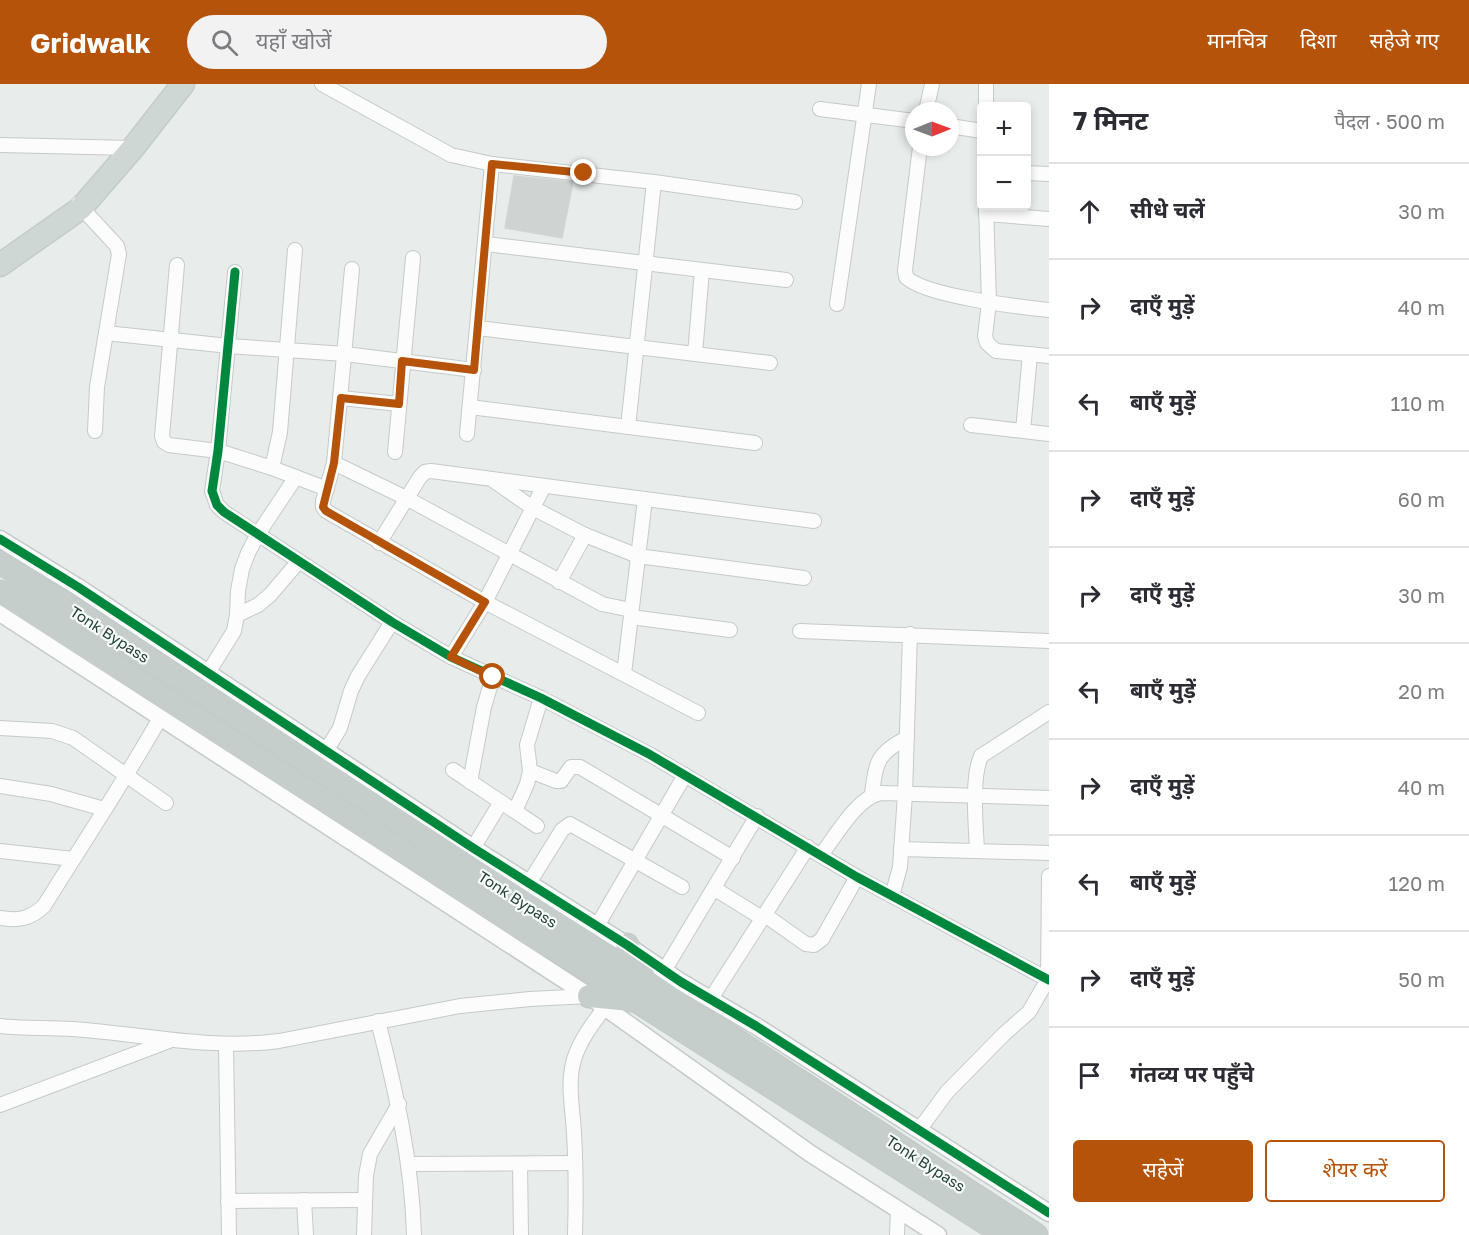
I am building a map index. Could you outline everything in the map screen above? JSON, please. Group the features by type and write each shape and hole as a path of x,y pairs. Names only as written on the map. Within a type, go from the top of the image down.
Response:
{"highway":[{"name":"Tonk Bypass","path":"0,562 1036,1235"},
{"path":"0,592 649,984 1005,1235"},
{"path":"627,945 649,984"},
{"path":"597,1002 649,984"}],"main road":[{"path":"0,265 99,186 133,148 183,84"},
{"path":"0,250 78,204"}],"street":[{"path":"837,304 869,84"},
{"path":"928,102 932,84"},
{"path":"986,84 986,102"},
{"path":"326,85 425,143 451,155 492,164 654,182 795,202"},
{"path":"819,109 905,120"},
{"path":"959,127 977,129"},
{"path":"0,146 133,148"},
{"path":"919,156 906,277 919,286 988,302 1049,310"},
{"path":"467,434 492,164"},
{"path":"1031,173 1049,174"},
{"path":"627,427 654,182"},
{"path":"78,204 117,246 119,254 97,387 95,431"},
{"path":"1049,219 986,210 987,343 996,351 1049,356"},
{"path":"486,244 786,280"},
{"path":"272,468 280,432 295,250"},
{"path":"395,452 413,258"},
{"path":"177,265 162,436 164,442 176,446 218,451 327,489"},
{"path":"352,269 334,463 323,507 326,511 485,602 699,713"},
{"path":"694,354 702,270"},
{"path":"235,272 212,491 217,505 224,512 392,622 451,657 541,698 650,754 857,877 1048,980"},
{"path":"478,328 770,363"},
{"path":"106,333 229,346 345,354 474,370"},
{"path":"1023,431 1030,354"},
{"path":"341,398 399,404"},
{"path":"470,407 755,443"},
{"path":"971,425 1049,434"},
{"path":"334,463 406,498 602,604 631,614 730,630"},
{"path":"379,543 420,477 424,472 431,471 814,521"},
{"path":"208,673 234,631 242,569 258,534 296,477"},
{"path":"493,480 533,508 585,536 638,556 804,578"},
{"path":"451,657 485,602 544,486"},
{"path":"624,674 645,499"},
{"path":"559,582 585,536"},
{"path":"0,540 78,587 473,848 627,945"},
{"path":"237,615 264,600 299,561"},
{"path":"0,613 597,1002 811,1154 938,1235"},
{"path":"326,751 340,728 358,676 392,622"},
{"path":"800,631 1049,641"},
{"path":"892,896 900,867 905,794 910,634"},
{"path":"470,782 484,707 493,677"},
{"path":"515,811 530,771 527,746 541,698"},
{"path":"977,851 976,796 978,764 981,756 1049,712"},
{"path":"0,918 24,919 35,915 44,906 104,809 127,777 160,718"},
{"path":"0,728 62,733 73,738 166,803"},
{"path":"872,795 879,760 886,750 907,738"},
{"path":"530,771 561,781 571,767 580,767 733,858"},
{"path":"453,770 537,826"},
{"path":"597,926 685,775"},
{"path":"0,786 51,794 104,809"},
{"path":"821,855 860,803 872,795 1049,798"},
{"path":"473,848 501,802"},
{"path":"757,816 715,889 649,984 710,999 1049,1213"},
{"path":"529,883 562,830 570,824 682,887"},
{"path":"710,999 808,848"},
{"path":"901,849 1049,853"},
{"path":"0,851 73,859"},
{"path":"919,1130 947,1092 1029,1012 1048,980 1049,876"},
{"path":"715,889 806,944 814,945 822,939 857,877"},
{"path":"0,1026 75,1029 226,1045 279,1041 460,1006 531,999 597,1002"},
{"path":"575,1235 571,1069 597,1002"},
{"path":"378,1021 399,1104 408,1164 414,1235"},
{"path":"0,1105 171,1040"},
{"path":"226,1045 229,1235"},
{"path":"364,1235 366,1176 370,1154 399,1104"},
{"path":"408,1164 575,1163"},
{"path":"520,1164 521,1235"},
{"path":"304,1200 306,1235"},
{"path":"228,1201 365,1200"},
{"path":"897,1235 898,1209"}],"building":[{"path":"514,176 573,182 562,238 505,228"}],"cycle path":[{"path":"235,272 212,491 217,505 224,512 392,622 451,657 541,698 649,754 857,877 1049,980"},
{"path":"0,539 78,587 473,848 627,945 681,982 756,1026 1049,1213"}],"route":[{"path":"493,677 451,657 485,602 415,564 326,511 323,507 334,463 341,398 399,404 402,361 474,370 492,164 584,173"}]}
